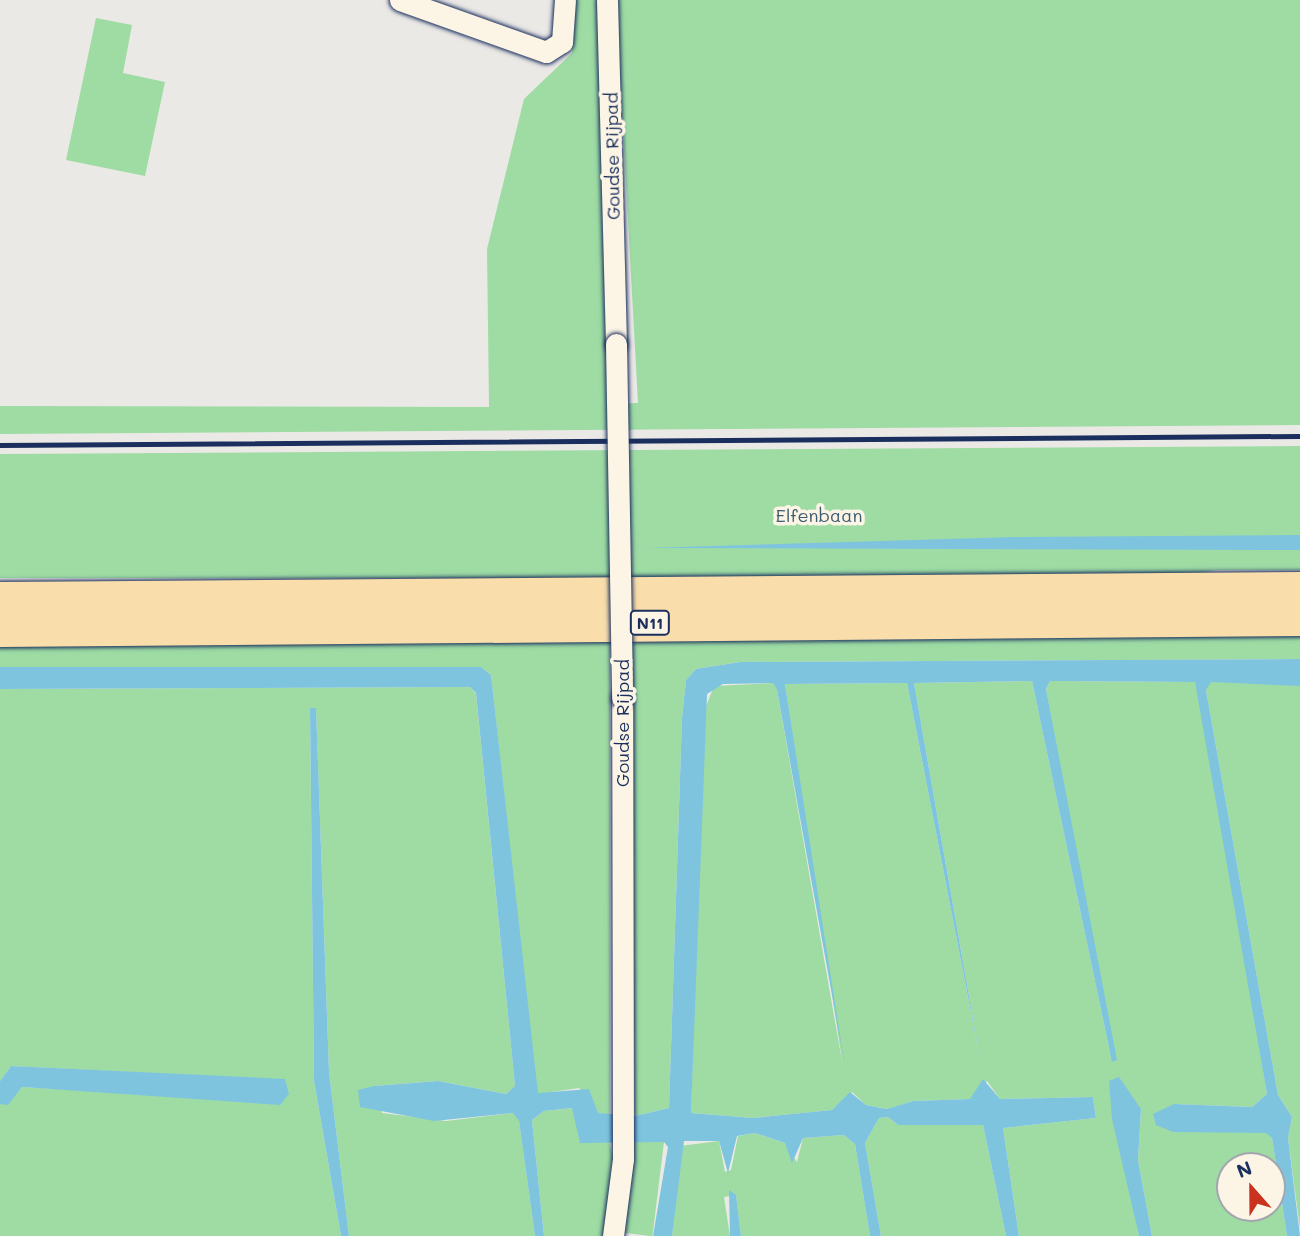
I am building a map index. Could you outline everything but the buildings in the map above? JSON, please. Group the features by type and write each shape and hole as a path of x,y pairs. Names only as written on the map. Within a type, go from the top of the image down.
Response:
{"highway":[{"name":"N11","path":"0,599 1300,589"},
{"name":"N11","path":"0,629 1300,618"}],"street":[{"path":"400,0 546,52 562,42 565,0"},
{"name":"Goudse Rijpad","path":"607,0 622,698 623,1159 613,1236"}],"green space":[{"path":"575,0 604,0 609,404 638,403 616,0 1300,0 1300,425 0,434 0,406 489,407 487,249 524,99 572,53"},
{"path":"96,18 132,25 123,73 165,82 145,176 66,160"},
{"name":"Elfenbaan","path":"1300,446 1300,570 1216,570 1167,579 0,578 0,454"},
{"path":"1300,634 1300,659 740,662 696,669 686,680 682,718 669,1108 635,1116 630,640"},
{"path":"610,640 610,1116 598,1113 579,1088 538,1094 491,675 481,667 0,667 0,643"},
{"path":"1032,681 1112,1062 1046,689 1050,681 1195,682 1202,696 1267,1094 1252,1107 1174,1104 1173,1132 1266,1132 1272,1138 1274,1152 1216,1152 1216,1222 1285,1222 1287,1236 1152,1236 1138,1160 1141,1109 1109,1081 1139,1236 1019,1236 1003,1128 1096,1118 1093,1097 1000,1099 987,1081 970,1099 913,1101 888,1109 866,1105 852,1092 832,1110 753,1118 691,1113 703,714 714,686 773,683 777,690 843,1067 785,684 907,683 980,1059 914,683"},
{"path":"1293,681 1300,686 1300,1229 1288,1138 1292,1117 1278,1095 1206,690 1210,682"},
{"path":"470,687 476,694 515,1086 506,1094 438,1081 374,1086 382,1113 446,1121 513,1113 519,1120 535,1236 349,1236 329,1072 316,709 310,709 314,1081 341,1236 0,1236 0,1104 8,1104 22,1087 168,1095 167,1074 11,1066 0,1081 0,689"},
{"path":"573,1108 580,1142 609,1142 614,1160 603,1236 544,1236 532,1120 544,1111"},
{"path":"888,1117 898,1125 983,1125 1006,1236 881,1236 865,1143 879,1118"},
{"path":"755,1133 785,1143 797,1162 803,1138 844,1135 855,1144 870,1236 741,1236 736,1195 724,1197 730,1236 672,1236 680,1146 719,1141 725,1172 731,1170 738,1136"},
{"path":"635,1138 664,1142 652,1236 624,1233"}],"water":[{"path":"1300,535 1300,550 645,548 1015,537"},
{"path":"1300,659 1300,686 1211,682 1206,690 1278,1095 1292,1117 1288,1138 1300,1236 1287,1236 1286,1152 1274,1152 1272,1138 1266,1133 1173,1132 1156,1125 1153,1114 1174,1104 1252,1107 1267,1094 1195,682 1050,681 1046,689 1117,1060 1112,1062 1032,681 914,683 980,1059 907,683 785,684 845,1067 777,690 773,683 723,684 707,694 691,1113 753,1118 832,1110 850,1092 866,1105 887,1109 913,1101 970,1099 983,1079 1000,1099 1093,1097 1096,1118 1003,1128 1019,1236 1006,1236 983,1125 898,1125 888,1117 879,1118 865,1143 881,1236 870,1236 855,1144 844,1135 803,1138 792,1163 785,1143 755,1133 737,1136 728,1173 719,1141 684,1141 672,1236 653,1236 668,1147 664,1142 580,1143 572,1108 544,1111 532,1120 544,1236 535,1236 519,1121 513,1113 434,1121 360,1107 358,1090 374,1086 438,1081 506,1094 515,1086 476,693 470,687 0,689 0,667 481,667 491,675 538,1093 589,1089 598,1113 635,1116 669,1108 682,718 686,680 696,669 740,662"},
{"path":"310,708 316,708 329,1072 349,1236 341,1236 314,1081"},
{"path":"11,1066 285,1079 289,1094 280,1105 22,1087 8,1105 0,1104 0,1081"},
{"path":"1119,1077 1141,1109 1138,1160 1152,1236 1139,1236 1112,1119 1109,1081"},
{"path":"729,1190 736,1195 741,1236 730,1236"}],"railway":[{"path":"0,445 1300,436"}]}
